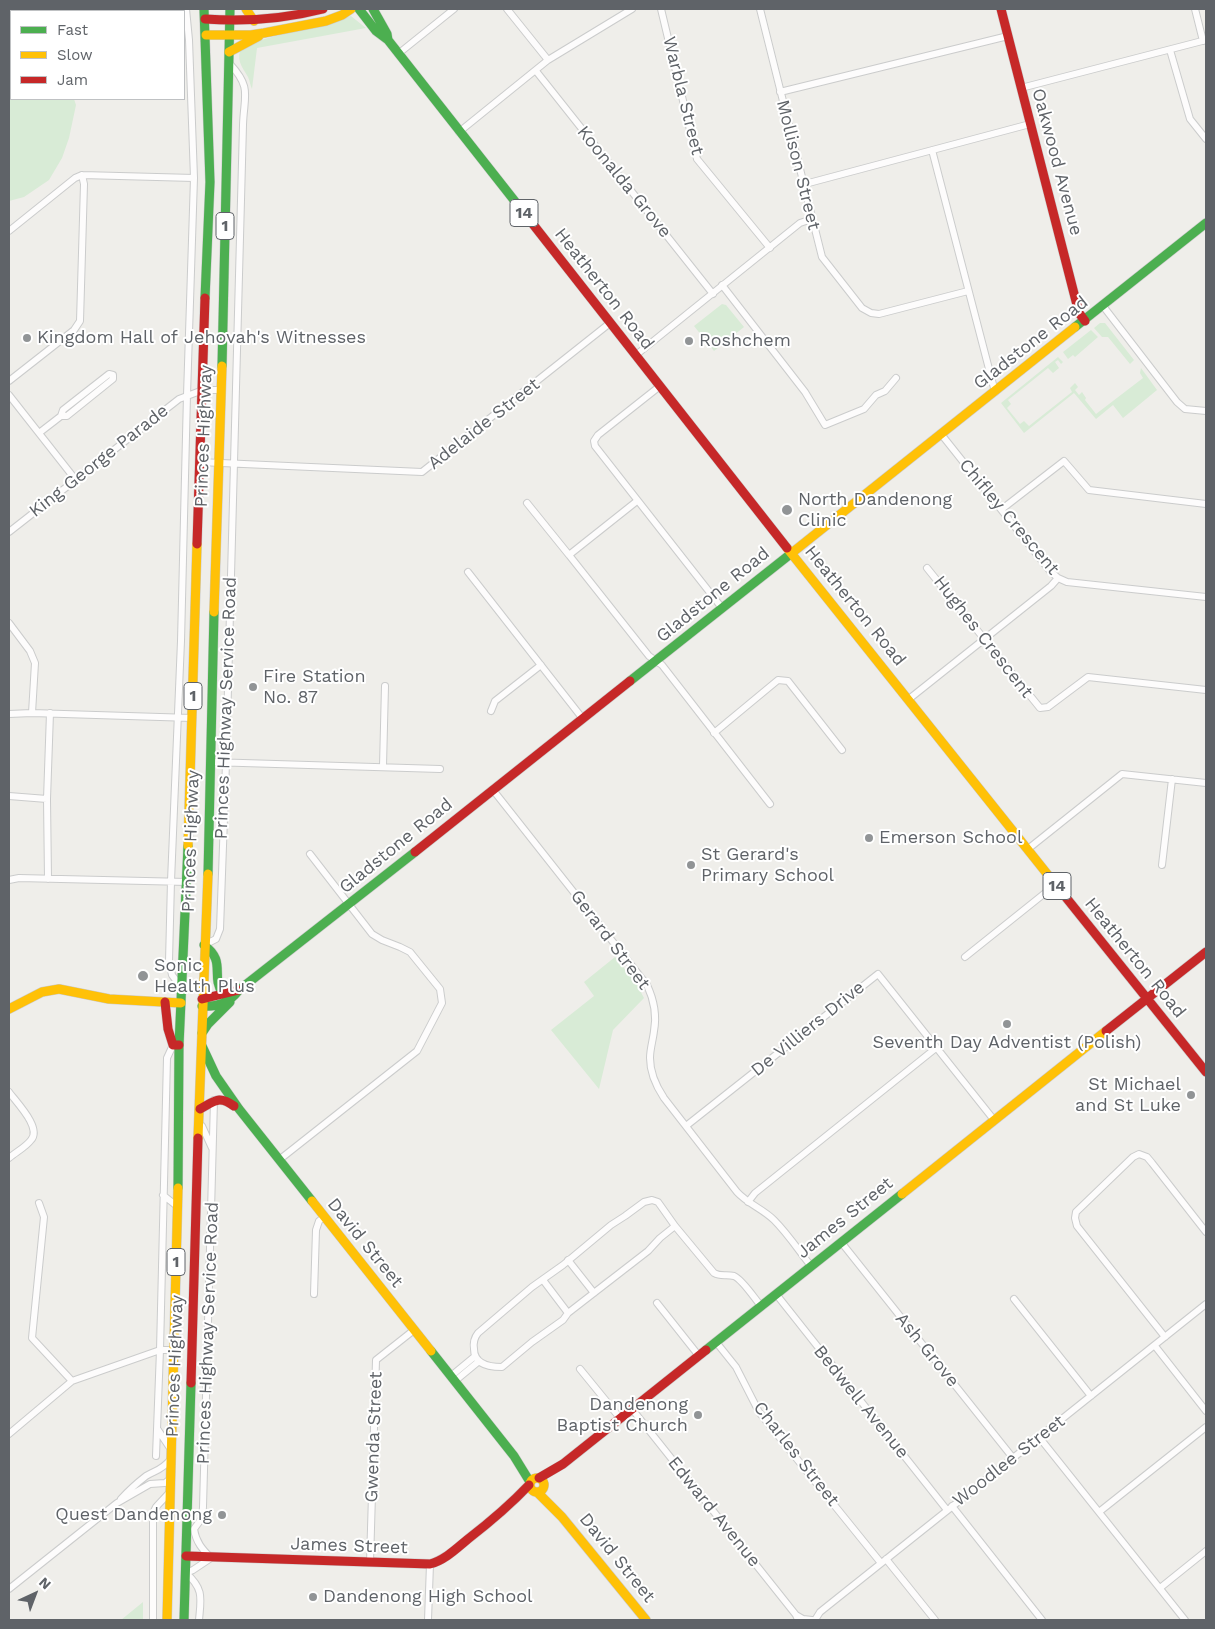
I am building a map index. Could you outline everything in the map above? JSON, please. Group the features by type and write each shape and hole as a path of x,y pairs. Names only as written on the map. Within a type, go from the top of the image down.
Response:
{"main road":[{"name":"Princes Highway","path":"184,1620 202,1033 193,1003 182,988 210,182 204,9"},
{"name":"Princes Highway","path":"168,1620 168,1556 178,1207 176,1045 193,1003 204,945 208,874 222,390 230,9"},
{"path":"246,9 254,21"},
{"path":"205,19 254,21 292,16 323,9"},
{"path":"206,35 252,35 264,33 326,21 342,15 351,9"},
{"name":"Heatherton Road","path":"359,9 376,30 388,40 791,553 1206,1072"},
{"name":"Heatherton Road","path":"373,9 388,34 388,40"},
{"name":"Oakwood Avenue","path":"1001,9 1079,313 1085,321"},
{"path":"229,52 264,33"},
{"name":"Gladstone Road","path":"202,1033 210,1021 224,1010 239,990 656,662 1103,306 1204,229"},
{"path":"204,945 216,958 217,983 223,994"},
{"name":"James Street","path":"168,1556 430,1564 438,1562 1206,952"},
{"path":"9,1009 42,992 59,990 109,999 219,1006 233,998"},
{"name":"Gladstone Road","path":"193,1003 239,990"},
{"path":"165,1002 168,1010 168,1031 176,1045"},
{"name":"David Street","path":"201,1043 216,1076 238,1109 646,1620"},
{"path":"200,1109 214,1100 223,1099 238,1109"},
{"path":"170,1479 179,1471 189,1453"}],"street":[{"name":"Princes Highway","path":"182,988 173,978 170,967 171,881 181,641 194,178 189,40 186,9"},
{"path":"398,54 454,9"},
{"path":"507,9 548,60"},
{"path":"459,132 548,60 632,9"},
{"name":"Warbla Street","path":"661,9 697,159 770,248"},
{"name":"Mollison Street","path":"760,9 822,258 862,308 871,313 879,314 968,291"},
{"path":"1021,88 1205,41 1195,9"},
{"path":"780,92 1008,36"},
{"path":"1170,50 1186,110 1190,119 1206,139"},
{"name":"Princes Highway","path":"229,63 245,84 233,464"},
{"name":"Koonalda Grove","path":"536,71 713,294"},
{"path":"804,184 1030,124"},
{"path":"932,150 995,392"},
{"path":"9,231 75,178 82,175 194,178"},
{"path":"9,381 79,324 81,318 82,175"},
{"path":"636,355 800,224 812,219"},
{"path":"722,285 805,392 825,426 864,409 876,395 885,391 896,378"},
{"path":"1103,306 1178,402 1185,408 1206,412"},
{"name":"Adelaide Street","path":"199,462 422,472 610,323"},
{"path":"39,433 60,416 63,410 70,404 109,374 113,375 113,379 66,416 60,416"},
{"path":"660,386 598,435 594,441 596,449 722,608"},
{"name":"King George Parade","path":"9,532 173,403 187,395 203,390 222,390"},
{"path":"9,394 76,479"},
{"name":"Chifley Crescent","path":"941,434 1050,571 1058,578 1067,582 1206,598"},
{"path":"1002,509 1064,461 1089,490 1206,504"},
{"name":"Princes Highway Service Road","path":"204,945 216,938 220,929 233,464"},
{"path":"569,555 637,501"},
{"path":"528,503 649,656 662,665 770,804"},
{"name":"Hughes Crescent","path":"927,568 1038,707 1043,709 1048,707 1083,679 1092,676 1206,690"},
{"path":"468,572 583,718"},
{"path":"909,699 1051,586 1058,578"},
{"path":"9,623 30,651 35,663 32,713"},
{"path":"181,641 194,653"},
{"path":"491,711 495,701 541,665"},
{"path":"714,733 778,680 788,681 842,750"},
{"path":"383,766 385,686"},
{"path":"9,714 32,713 192,718"},
{"path":"48,879 47,799 50,714"},
{"path":"210,762 440,769"},
{"path":"1028,849 1122,774 1206,783"},
{"path":"1162,865 1172,779"},
{"name":"Gerard Street","path":"493,790 647,985 653,1001 655,1014 650,1056 658,1090 738,1192 748,1202 776,1222 811,1266"},
{"path":"9,796 47,799"},
{"path":"279,1160 417,1051 442,1003 440,989 410,952 372,934 310,854"},
{"path":"9,880 19,878 187,882"},
{"path":"965,958 1055,884"},
{"name":"De Villiers Drive","path":"686,1126 878,974 994,1120"},
{"path":"156,1456 167,1058 176,1045"},
{"path":"748,1202 755,1193 936,1048"},
{"path":"9,1092 33,1125 35,1133 32,1140 9,1158"},
{"name":"Princes Highway Service Road","path":"194,1529 202,1518 203,1507 214,1100"},
{"path":"200,1120 213,1151"},
{"path":"1166,1337 1077,1226 1076,1212 1138,1154 1147,1157 1206,1232"},
{"name":"Princes Highway Service Road","path":"163,1195 178,1207"},
{"path":"477,1360 474,1344 476,1335 611,1225 647,1201 652,1200 658,1202 675,1226 714,1273 738,1278 761,1306"},
{"path":"39,1203 44,1217 32,1338 72,1381"},
{"path":"314,1294 316,1230 319,1221 324,1217"},
{"path":"477,1360 502,1367 648,1251 675,1226"},
{"name":"Ash Grove","path":"841,1242 1013,1458"},
{"path":"568,1260 594,1293"},
{"path":"543,1280 568,1313"},
{"name":"Bedwell Avenue","path":"776,1294 1042,1620"},
{"path":"1014,1299 1091,1396"},
{"path":"657,1303 699,1356"},
{"name":"Woodlee Street","path":"816,1620 820,1612 1206,1304"},
{"name":"Gwenda Street","path":"370,1562 376,1360 414,1330"},
{"name":"Charles Street","path":"716,1342 736,1367 759,1412 935,1620"},
{"path":"1155,1346 1206,1411"},
{"path":"9,1434 72,1381 160,1350 174,1350"},
{"path":"453,1379 477,1360"},
{"path":"580,1369 620,1418"},
{"name":"Edward Avenue","path":"632,1409 797,1618 812,1620"},
{"path":"1099,1512 1206,1427"},
{"name":"Princes Highway Service Road","path":"158,1430 171,1454"},
{"path":"1040,1437 1185,1620"},
{"path":"132,1492 146,1476 160,1470 171,1454"},
{"path":"9,1589 132,1492 150,1484 165,1482 170,1479"},
{"path":"153,1620 153,1513 170,1492"},
{"path":"188,1508 195,1537 211,1558 186,1573 198,1585 200,1591 199,1620"},
{"path":"1160,1588 1206,1551"},
{"path":"428,1620 430,1564"}],"green space":[{"path":"351,16 366,28 257,48 252,89 239,58 240,51 245,48 245,45"},
{"path":"10,51 10,100 74,100 76,105 69,138 62,158 49,180 24,197 9,201"},
{"path":"722,304 726,305 744,327 714,351 694,326"},
{"path":"1100,323 1105,323 1134,360 1130,364 1108,337 1102,337 1094,328"},
{"path":"1091,330 1098,337 1075,357 1073,355 1068,359 1063,352"},
{"path":"1058,357 1063,362 1061,364 1058,360 1055,362 1059,368 1053,373 1048,368 1008,400 1011,404 1007,408 1020,424 1024,421 1029,426 1072,392 1070,388 1075,383 1078,387 1075,390 1079,395 1082,392 1086,398 1085,400 1096,414 1143,378 1140,373 1141,368 1157,390 1123,418 1113,405 1096,419 1074,393 1024,433 1001,403"},
{"path":"615,957 636,983 644,998 613,1030 599,1089 551,1030 594,996 584,982"},
{"path":"143,1602 143,1620 121,1620"}],"traffic: fast":[{"path":"204,9 210,182 205,298"},
{"path":"222,366 230,9"},
{"path":"359,9 376,31 388,40 532,223"},
{"path":"373,9 387,34 388,40"},
{"path":"1075,327 1206,223"},
{"path":"630,681 793,552"},
{"path":"208,874 214,612"},
{"path":"178,1188 179,1045 188,846"},
{"path":"202,1006 213,1006 227,1001 415,852"},
{"path":"204,945 215,957 219,987 223,994"},
{"path":"202,1033 208,1024 230,1002"},
{"path":"202,1046 216,1076 239,1109 312,1201"},
{"path":"706,1350 902,1194"},
{"path":"431,1351 514,1456 530,1482"},
{"path":"184,1620 191,1383"}],"traffic: slow":[{"path":"246,9 254,21"},
{"path":"206,35 251,35 264,33 326,21 342,15 351,9"},
{"path":"229,52 259,36"},
{"path":"793,552 1075,327"},
{"path":"214,612 222,366"},
{"path":"188,846 197,544"},
{"path":"787,548 1056,885"},
{"path":"198,1138 208,874"},
{"path":"9,1009 42,992 59,989 109,999 181,1003"},
{"path":"902,1194 1106,1031"},
{"path":"167,1620 178,1188"},
{"path":"312,1201 431,1351"},
{"path":"534,1478 540,1478 544,1485 540,1492 534,1492 530,1488 530,1482 534,1478"},
{"path":"537,1492 562,1517 646,1620"}],"traffic: jam":[{"path":"205,19 264,19 323,9"},
{"path":"1001,9 1079,313 1085,321"},
{"path":"532,223 787,548"},
{"path":"197,544 205,298"},
{"path":"415,852 630,681"},
{"path":"1056,885 1206,1072"},
{"path":"1106,1031 1206,952"},
{"path":"202,999 239,990"},
{"path":"165,1002 168,1029 173,1045 179,1045"},
{"path":"200,1109 217,1100 234,1106"},
{"path":"191,1383 198,1138"},
{"path":"539,1478 563,1464 706,1350"},
{"path":"186,1556 430,1564 441,1560 455,1550 500,1513 529,1485"}],"place":[{"name":"Kingdom Hall of Jehovah's Witnesses","path":"27,338"},
{"name":"Roshchem","path":"689,341"},
{"name":"North Dandenong Clinic","path":"787,510"},
{"name":"Fire Station No. 87","path":"253,687"},
{"name":"Emerson School","path":"869,838"},
{"name":"St Gerard's Primary School","path":"691,865"},
{"name":"Sonic Health Plus","path":"143,976"},
{"name":"Seventh Day Adventist (Polish)","path":"1007,1024"},
{"name":"St Michael and St Luke","path":"1191,1095"},
{"name":"Dandenong Baptist Church","path":"698,1415"},
{"name":"Quest Dandenong","path":"222,1515"},
{"name":"Dandenong High School","path":"313,1597"}]}
